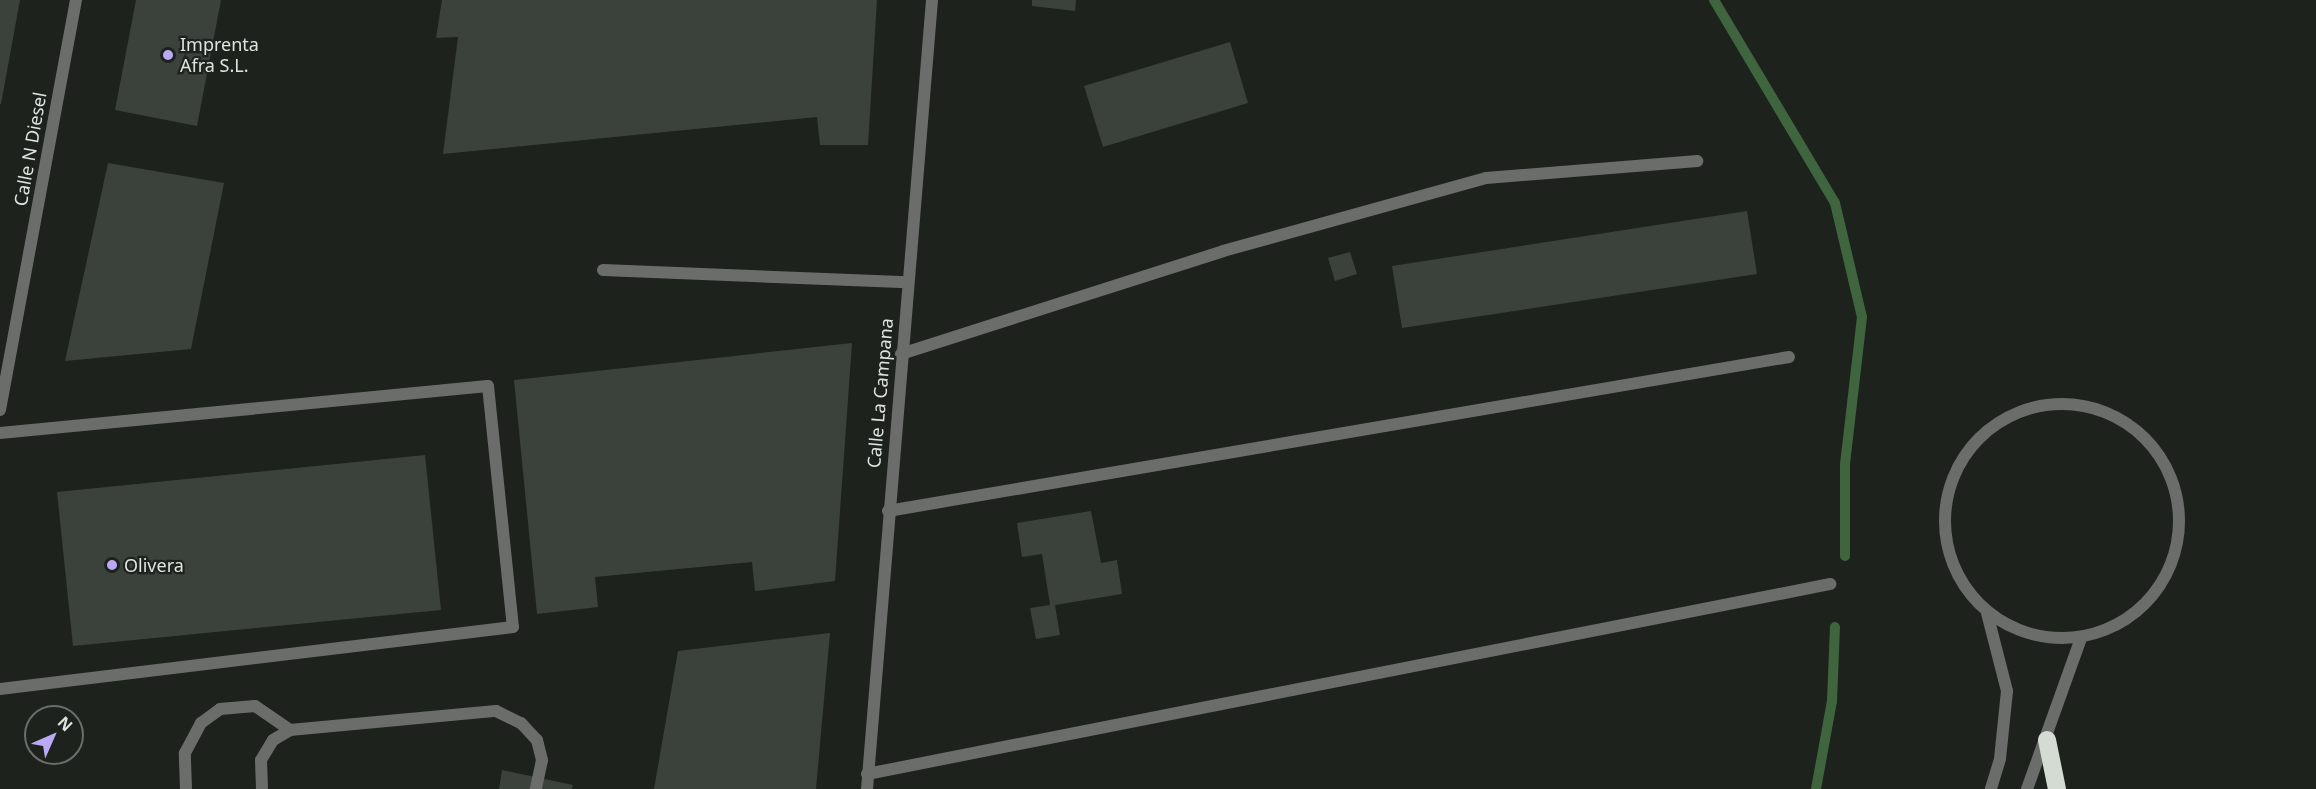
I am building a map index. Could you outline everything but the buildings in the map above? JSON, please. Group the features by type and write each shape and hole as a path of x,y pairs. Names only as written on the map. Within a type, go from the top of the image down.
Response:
{"highway":[{"path":"2047,740 2057,789"}],"street":[{"name":"Calle N Diesel","path":"0,410 76,0"},
{"name":"Calle La Campana","path":"867,789 888,511 932,0"},
{"path":"901,354 1223,250 1486,178 1697,161"},
{"path":"603,270 907,282"},
{"path":"888,511 1789,357"},
{"path":"0,433 488,386 513,627 0,689"},
{"path":"1987,613 2032,635 2081,638 2130,617 2166,578 2180,527 2170,474 2139,431 2092,406 2038,404 1990,426 1956,467 1943,518 1954,571 1987,613 2007,692 2000,759 1991,789"},
{"path":"867,774 1830,584"},
{"path":"2027,789 2047,740 2068,663 2081,638"},
{"path":"186,789 185,753 201,723 220,709 255,706 290,730"},
{"path":"262,789 261,760 273,740 290,730 496,711 521,723 537,740 542,760 536,789"}],"waterway":[{"path":"1714,0 1835,203 1862,317 1845,465 1845,556"},
{"path":"1816,789 1832,701 1835,627"}],"place":[{"name":"Imprenta Afra S.L.","path":"168,55"},
{"name":"Olivera","path":"112,565"}]}
